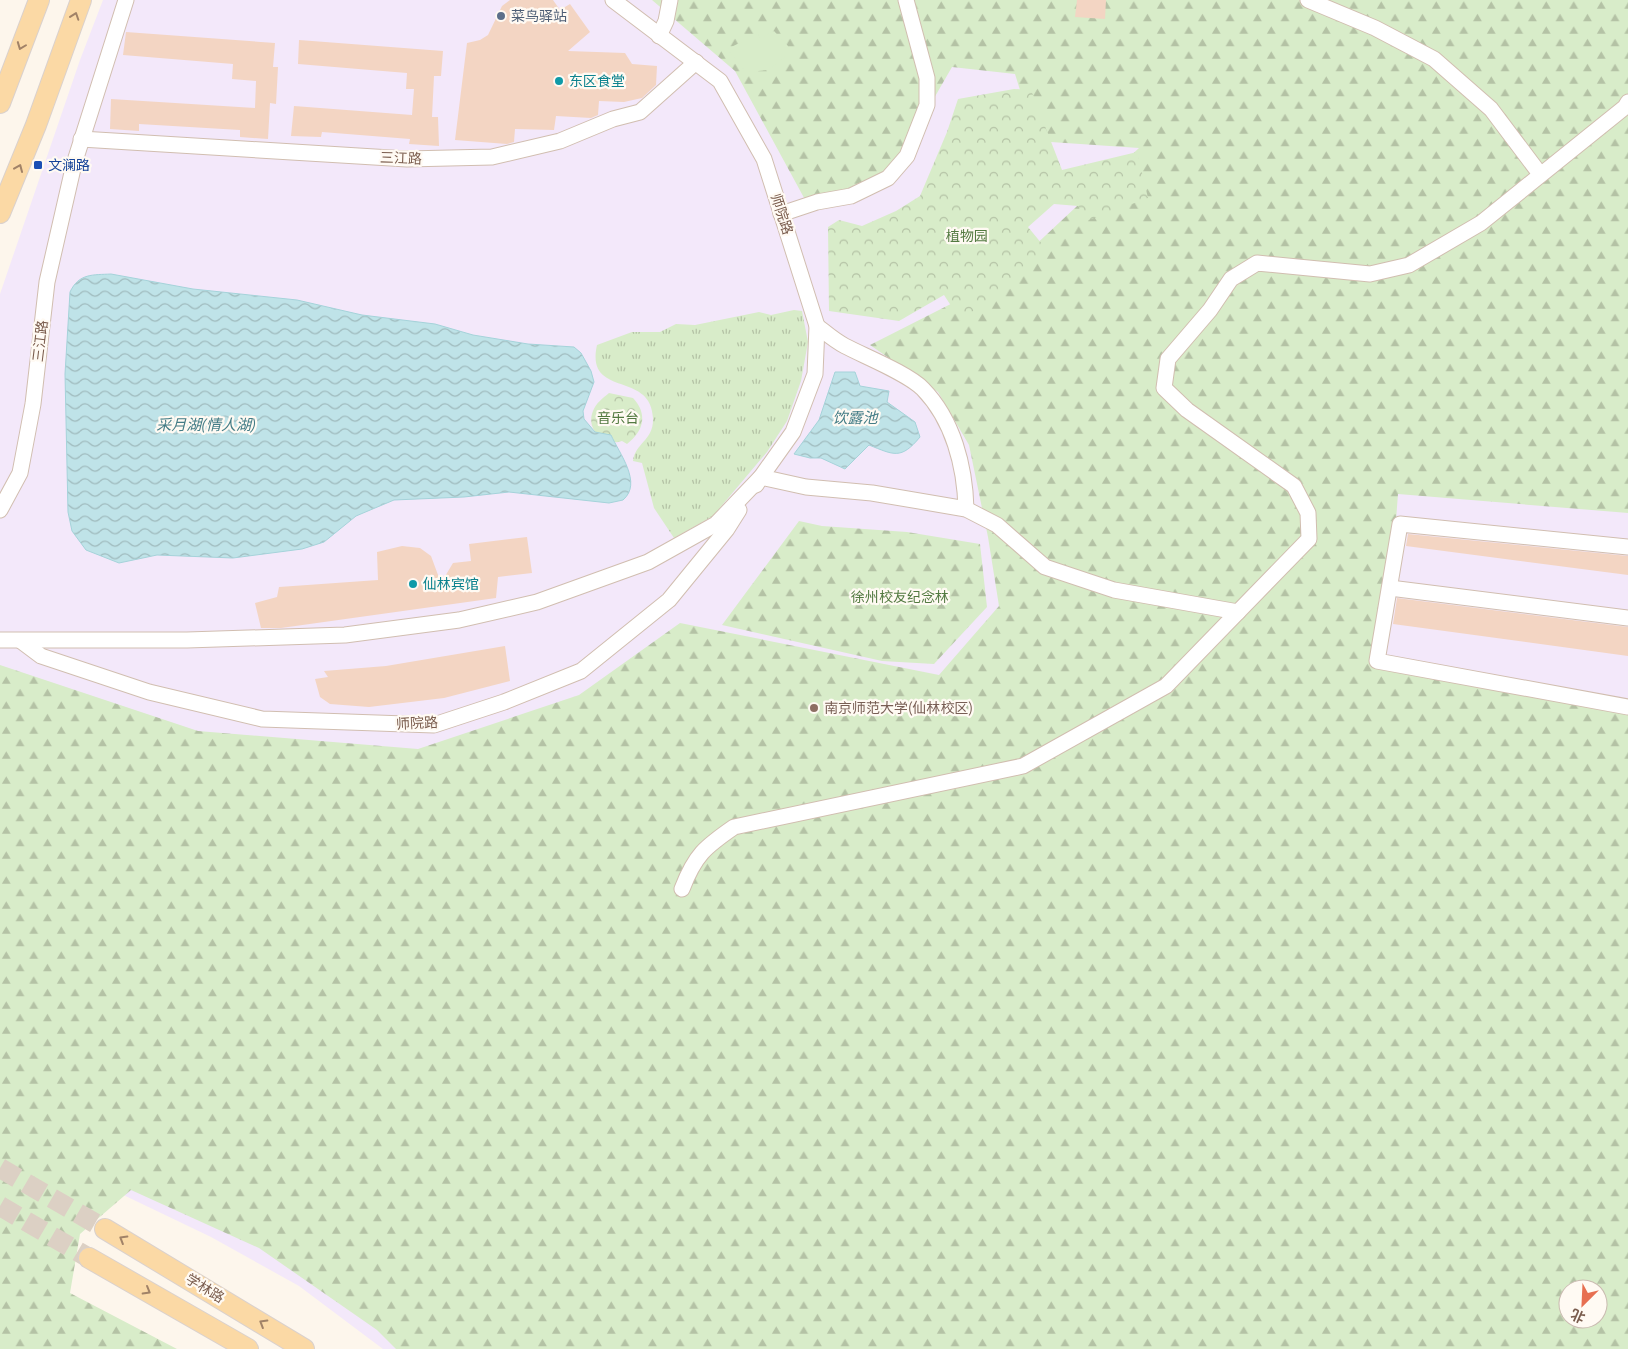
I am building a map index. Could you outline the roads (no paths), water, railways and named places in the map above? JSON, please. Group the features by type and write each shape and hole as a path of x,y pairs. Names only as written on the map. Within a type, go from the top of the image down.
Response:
{"main road":[{"path":"0,103 38,0"},
{"path":"0,213 36,125 81,0"},
{"name":"学林路","path":"105,1229 304,1349"},
{"path":"89,1258 248,1349"}],"street":[{"name":"三江路","path":"0,510 20,474 33,404 47,282 81,139 126,0"},
{"name":"师院路","path":"21,641 41,656 149,692 262,719 434,725 504,702 580,671 669,600 727,529 793,432 815,374 817,326 764,159 720,81 612,0"},
{"path":"659,36 666,21 670,0"},
{"path":"782,214 817,202 851,196 888,178 907,156 927,105 927,78 906,0"},
{"path":"1308,0 1375,28 1434,59 1491,109 1540,174"},
{"name":"三江路","path":"81,139 407,159 492,157 560,141 613,119 640,112 696,62"},
{"path":"682,889 689,872 705,848 734,827 1023,766 1166,686 1309,539 1308,513 1294,486 1187,410 1164,388 1168,359 1210,310 1231,279 1257,264 1370,274 1409,265 1480,223 1625,107 1628,102"},
{"path":"817,326 843,345 876,361 922,388 942,416 957,447 966,488 966,509"},
{"name":"师院路","path":"0,640 187,640 345,634 459,620 537,602 648,562 716,524 761,477"},
{"path":"761,477 806,486 966,509 997,525 1045,567 1114,590 1238,612"},
{"path":"1628,547 1400,524 1377,661 1628,708"},
{"path":"1390,588 1628,618"}],"water":[{"name":"采月湖(情人湖)","path":"111,274 193,289 297,300 362,315 435,324 473,335 528,344 574,347 581,353 591,371 594,382 583,411 584,419 595,432 611,435 624,459 630,477 629,493 623,500 609,503 509,492 464,497 394,500 356,516 324,542 302,549 233,558 157,555 119,563 86,550 72,531 68,512 65,374 70,292 82,278 92,275"},
{"name":"饮露池","path":"835,372 855,372 860,386 889,391 887,402 915,422 920,437 908,449 897,453 891,453 869,445 845,469 821,458 810,458 794,454 819,420"}],"tunnel":[{"path":"0,1168 105,1229"},
{"path":"0,1206 89,1258"}],"place":[{"name":"菜鸟驿站","path":"501,16"},
{"name":"东区食堂","path":"559,81"},
{"name":"文澜路","path":"38,165"},
{"name":"仙林宾馆","path":"413,584"},
{"name":"南京师范大学(仙林校区)","path":"814,708"}],"park label":[{"name":"植物园","path":"967,236"},
{"name":"音乐台","path":"618,418"},
{"name":"徐州校友纪念林","path":"900,597"}]}
